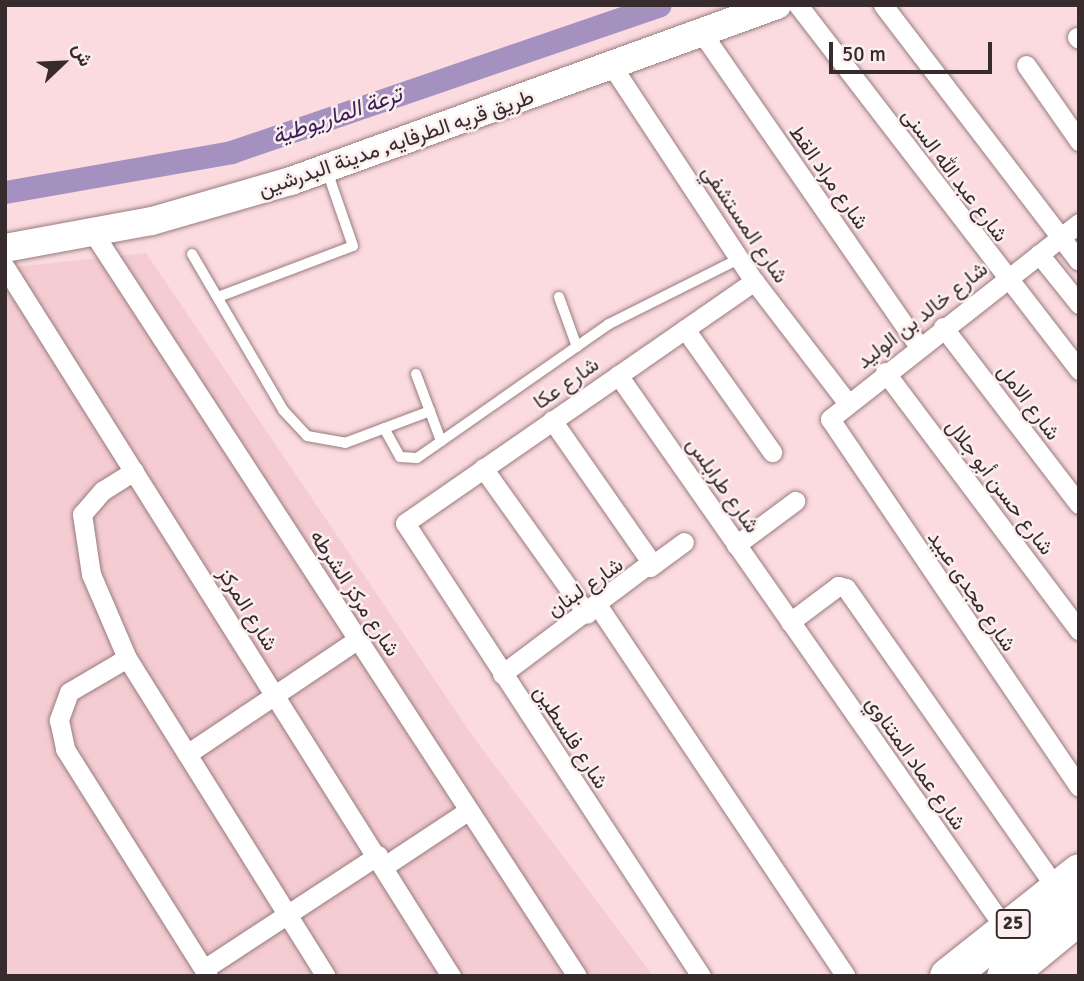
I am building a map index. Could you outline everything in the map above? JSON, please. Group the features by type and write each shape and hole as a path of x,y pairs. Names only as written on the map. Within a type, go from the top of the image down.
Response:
{"highway":[{"name":"25","path":"948,976 1006,930 1071,892"},
{"name":"25","path":"1005,976 1071,892"}],"main road":[{"name":"طريق قريه الطرفايه, مدينة البدرشين","path":"5,248 94,234 326,169 777,5"}],"street":[{"name":"شارع عبد الله السنى","path":"799,5 1006,279 1079,370"},
{"path":"883,5 1079,261"},
{"name":"شارع مراد القط","path":"702,33 919,346"},
{"path":"1026,65 1079,141"},
{"name":"شارع المستشفي","path":"612,66 754,281 847,401"},
{"name":"شارع خالد بن الوليد","path":"830,419 847,401 1079,223"},
{"name":"شارع مركز الشرطه","path":"94,234 577,976"},
{"path":"1039,254 1079,304"},
{"name":"شارع المركز","path":"5,267 451,976"},
{"name":"شارع عكا","path":"405,523 754,281"},
{"name":"شارع الامل","path":"943,327 1079,504"},
{"path":"685,329 772,452"},
{"name":"شارع حسن أبو جلال","path":"885,372 1079,630"},
{"name":"شارع طرابلس","path":"618,375 790,622"},
{"name":"شارع مجدى عبيد","path":"830,419 1079,787"},
{"name":"شارع لبنان","path":"502,674 650,567 647,552 552,421"},
{"path":"483,468 592,610 846,976"},
{"path":"134,471 91,501 81,534 127,658 326,976"},
{"path":"737,545 795,501"},
{"name":"شارع فلسطين","path":"405,523 701,976"},
{"path":"650,567 684,542"},
{"path":"790,622 838,586 846,588 1071,892"},
{"name":"شارع عماد المتناوي","path":"790,622 1006,930"},
{"path":"187,754 358,639"},
{"path":"127,658 69,692 61,705 61,733 206,973 288,915 469,810"}],"lane":[{"path":"218,297 352,246 326,169"},
{"path":"192,254 283,410 307,436 331,444 430,411"},
{"path":"384,428 400,457 417,458 577,347 689,280 739,259"},
{"path":"559,297 577,347"},
{"path":"416,374 441,441"}],"shaded area":[{"path":"146,253 474,738 653,976 5,976 5,268"}],"waterway":[{"name":"ترعة الماريوطية","path":"5,192 231,152 660,5"}]}
